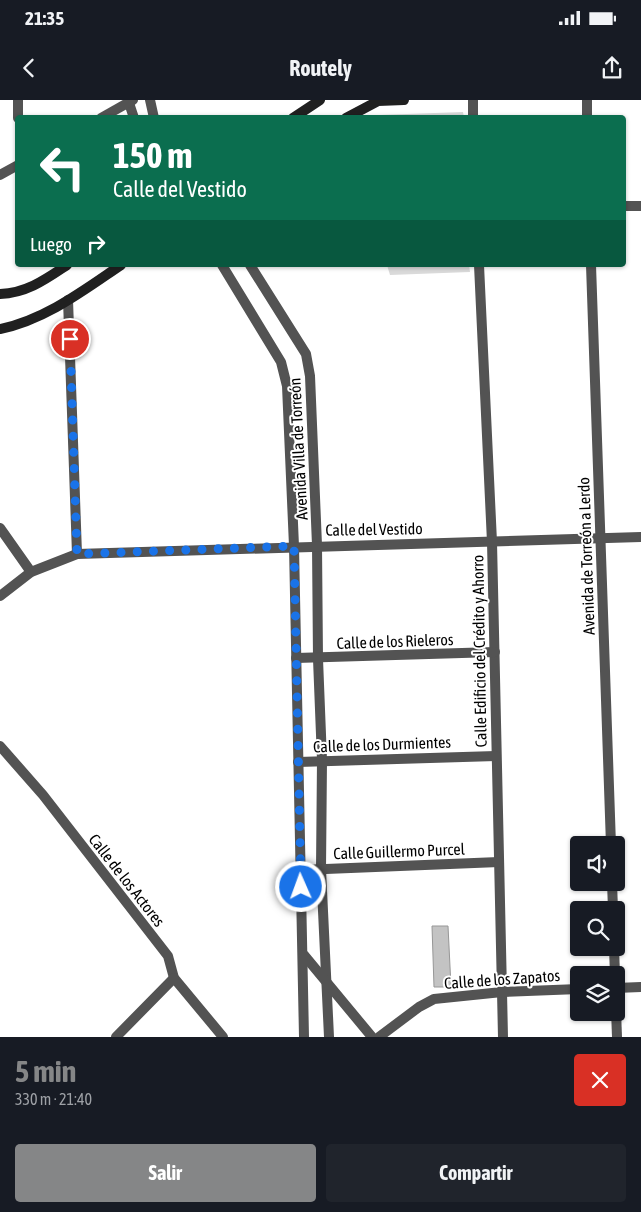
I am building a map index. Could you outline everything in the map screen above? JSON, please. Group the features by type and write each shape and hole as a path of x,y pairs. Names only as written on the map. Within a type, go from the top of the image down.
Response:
{"main road":[{"path":"298,115 320,100"},
{"path":"351,115 378,100 404,100"},
{"path":"0,294 20,291 34,286 64,267"},
{"path":"0,329 28,321 68,300 118,267"}],"street":[{"path":"18,100 18,115"},
{"path":"150,100 153,115"},
{"path":"473,100 473,115"},
{"path":"587,100 587,115"},
{"path":"106,115 130,101 133,115"},
{"path":"0,175 15,167"},
{"path":"626,206 641,206"},
{"name":"Avenida Villa de Torreón","path":"223,267 281,362 287,386 294,546 304,955 304,1037"},
{"name":"Avenida Villa de Torreón","path":"251,267 306,354 310,376 317,545 318,659 322,760 321,869 328,1037"},
{"name":"Calle Edificio del Crédito y Ahorro","path":"478,267 492,542 503,1037"},
{"name":"Avenida de Torreón a Lerdo","path":"592,267 610,836"},
{"path":"68,300 77,554"},
{"path":"0,528 30,572"},
{"name":"Calle del Vestido","path":"0,596 30,572 77,554 317,545 641,537"},
{"name":"Calle de los Rieleros","path":"296,658 318,659 495,652"},
{"name":"Calle de los Actores","path":"0,746 43,795 168,956 174,978 223,1037"},
{"name":"Calle de los Durmientes","path":"298,762 496,756"},
{"name":"Calle Guillermo Purcel","path":"301,870 499,862"},
{"path":"304,955 372,1037"},
{"path":"116,1037 174,978"},
{"path":"625,988 641,987"},
{"name":"Calle de los Zapatos","path":"379,1037 434,999 502,992 570,989"},
{"path":"616,1021 617,1037"}],"shaded area":[{"path":"463,112 464,115 379,115"},
{"path":"388,267 469,267 470,272 390,275"}],"building":[{"path":"432,926 448,926 451,987 434,987"}],"route":[{"path":"70,339 77,554 294,546 301,887"}]}
